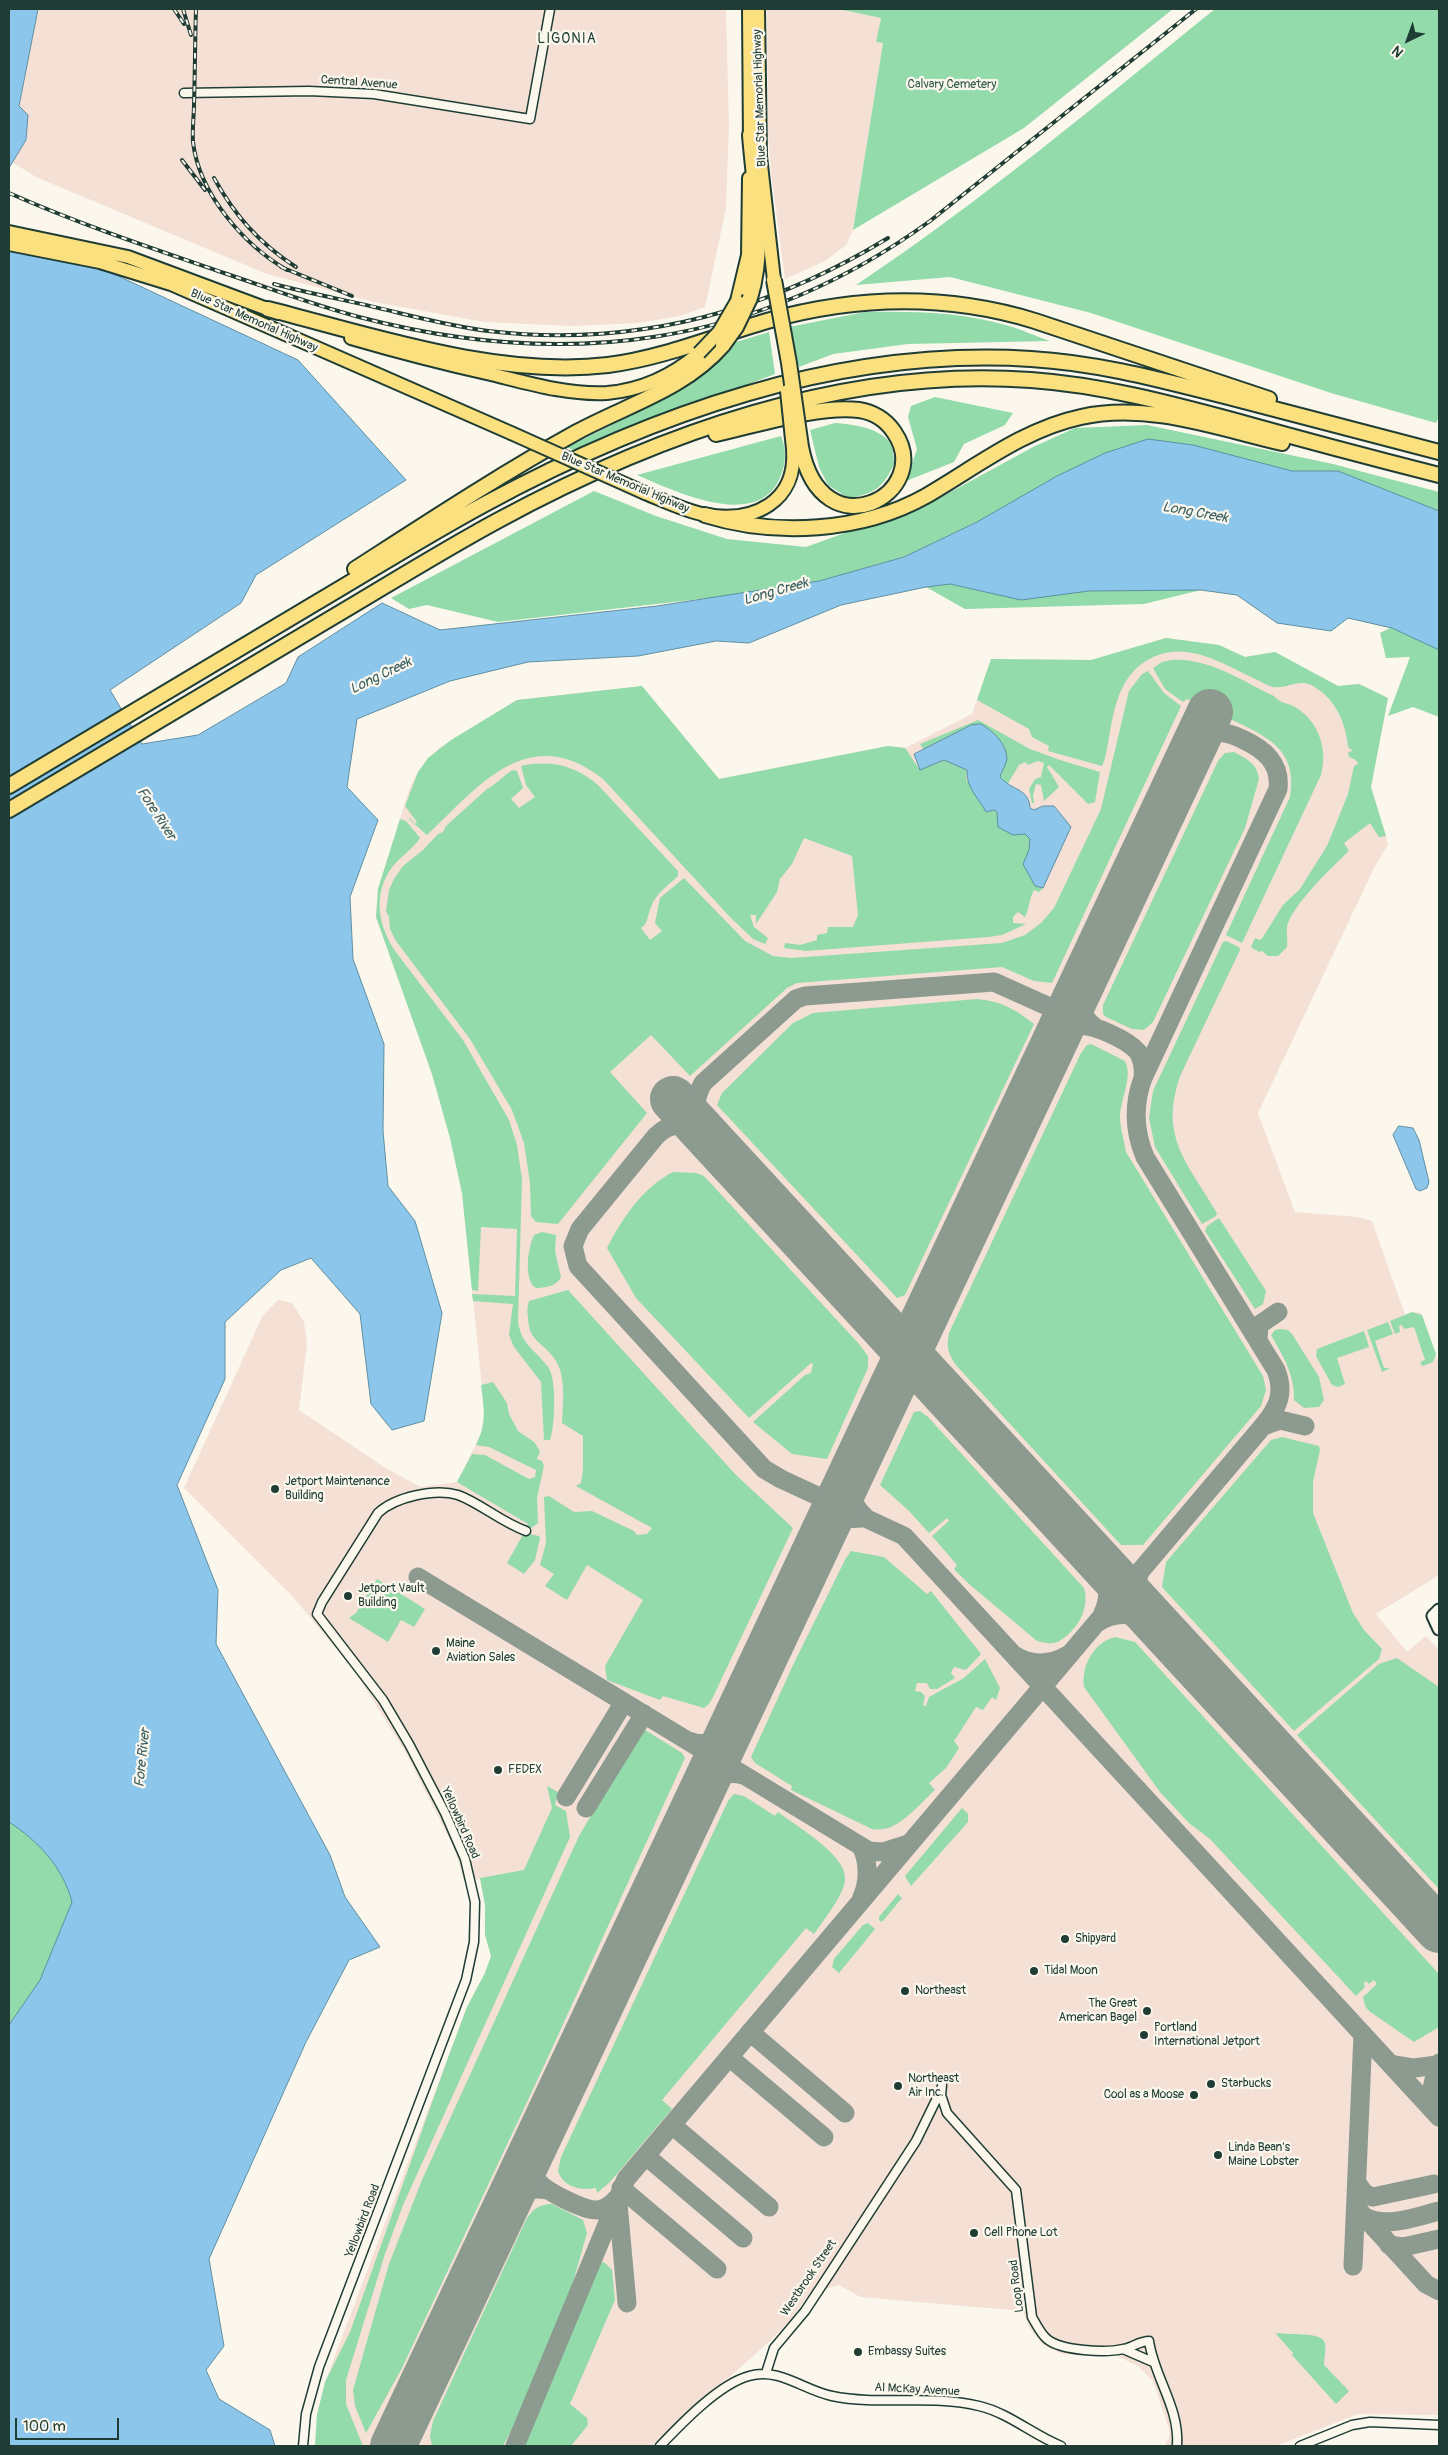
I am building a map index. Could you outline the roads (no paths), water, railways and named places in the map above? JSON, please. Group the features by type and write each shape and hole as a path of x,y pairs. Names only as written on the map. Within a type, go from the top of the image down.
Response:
{"highway":[{"path":"263,635 305,602 470,495 577,432 688,377 707,362 736,327 743,300 756,276 758,252 750,135"},
{"path":"660,446 819,412 860,410 875,415 892,429 901,448 902,468 894,486 884,496 868,505 848,506 831,499 816,486 797,448 789,363 774,280"},
{"path":"268,309 421,348 502,364 561,368 608,365 639,359 766,321 830,306 890,301 954,304 1000,311 1035,320 1282,404 1435,451"},
{"path":"9,786 480,506 615,440 687,413 809,377 858,367 908,360 986,357 1036,359 1090,365 1159,379 1435,451"},
{"path":"9,810 498,520 566,486 660,446 756,413 830,393 906,382 982,378 1049,382 1133,395 1439,475"},
{"path":"706,515 742,524 781,527 832,525 868,519 912,503 1039,430 1080,417 1105,413 1163,415 1332,455 1362,460 1381,460"}],"main road":[{"name":"Blue Star Memorial Highway","path":"749,9 750,135"},
{"name":"Blue Star Memorial Highway","path":"758,9 760,156 774,280"},
{"path":"9,232 101,256"},
{"path":"9,244 101,256"},
{"name":"Blue Star Memorial Highway","path":"101,256 150,264 333,332 413,356 536,385 585,393 617,392 646,385 673,373 699,353 719,332 743,300"},
{"name":"Blue Star Memorial Highway","path":"101,256 178,287 645,493 706,515 728,517 748,514 770,504 780,495 789,482 797,448"}],"street":[{"name":"Central Avenue","path":"184,93 309,91 374,94 530,119 550,9"},
{"name":"Yellowbird Road","path":"303,2446 306,2414 319,2367 466,1980 474,1942 475,1902 466,1859 445,1813 383,1700 317,1614 322,1602 378,1513 398,1499 446,1493 458,1495 508,1524 526,1530"},
{"path":"1436,1613 1439,1629"},
{"name":"Westbrook Street","path":"766,2373 774,2348 810,2304 916,2140 935,2106 942,2085"},
{"name":"Loop Road","path":"942,2085 941,2095 947,2112 1016,2190 1032,2317 1047,2340 1062,2347 1123,2349 1149,2341 1153,2362"},
{"name":"Loop Road","path":"1123,2349 1153,2362"},
{"path":"1153,2362 1174,2414 1177,2446"},
{"path":"660,2446 709,2401 734,2382 749,2376 766,2373"},
{"name":"Al McKay Avenue","path":"766,2373 778,2375 833,2396 955,2402 980,2406 998,2412 1061,2446"},
{"path":"1300,2446 1352,2425 1370,2422 1439,2425"}],"water":[{"path":"9,9 38,9 19,106 28,115 26,140 9,168"},
{"path":"9,225 298,360 406,480 256,575 241,603 110,690 142,744 198,735 286,683 298,657 382,603 440,630 657,606 819,581 904,557 977,522 1057,476 1105,453 1148,439 1193,445 1292,471 1338,471 1439,511 1439,650 1392,628 1348,618 1331,631 1277,623 1237,595 1201,590 1089,591 1021,600 950,584 926,587 841,605 749,643 716,641 638,656 528,662 450,681 357,719 347,787 378,820 350,897 353,959 384,1044 383,1131 388,1186 415,1221 442,1313 424,1421 392,1430 371,1404 360,1314 311,1258 281,1270 225,1322 225,1379 177,1485 218,1590 216,1644 330,1855 345,1897 380,1947 349,1960 306,2042 209,2259 224,2346 206,2370 219,2399 270,2430 275,2446 9,2446 9,2025 40,1980 72,1902 68,1889 56,1866 39,1846 9,1822"},
{"path":"981,724 998,738 1004,747 1007,760 1000,777 1027,797 1030,808 1034,810 1043,806 1054,806 1071,827 1043,888 1035,886 1023,864 1029,850 1030,839 1025,834 1013,835 998,827 997,812 994,810 986,812 970,787 967,770 944,760 920,770 914,754 971,725"},
{"path":"1399,1126 1413,1128 1419,1140 1429,1182 1427,1188 1420,1191 1416,1189 1393,1135"}],"railway":[{"path":"174,9 184,24"},
{"path":"183,9 191,35"},
{"path":"196,9 193,142 197,161 214,199 226,216 255,247 287,270"},
{"path":"9,193 142,245 308,302 359,317 436,334 511,342 584,344 656,337 727,321 796,297 864,264 930,221 1196,9"},
{"path":"182,160 205,190"},
{"path":"214,178 231,205 249,228 271,249 296,267"},
{"path":"274,284 432,321 488,331 541,335 594,334 645,329 696,319 745,305 794,287 888,238"},
{"path":"281,267 352,296"}],"place":[{"name":"Jetport Maintenance Building","path":"275,1489"},
{"name":"Jetport Vault Building","path":"348,1596"},
{"name":"Maine Aviation Sales","path":"436,1651"},
{"name":"FEDEX","path":"498,1770"},
{"name":"Shipyard","path":"1065,1939"},
{"name":"Tidal Moon","path":"1034,1971"},
{"name":"Northeast","path":"905,1991"},
{"name":"The Great American Bagel","path":"1147,2011"},
{"name":"Portland International Jetport","path":"1144,2035"},
{"name":"Starbucks","path":"1211,2084"},
{"name":"Northeast Air Inc.","path":"898,2086"},
{"name":"Cool as a Moose","path":"1194,2095"},
{"name":"Linda Bean's Maine Lobster","path":"1218,2155"},
{"name":"Cell Phone Lot","path":"974,2233"},
{"name":"Embassy Suites","path":"858,2352"}],"district":[{"name":"LIGONIA","path":"567,39"}],"park label":[{"name":"Calvary Cemetery","path":"952,85"}],"water label":[{"name":"Long Creek","path":"1195,513"},
{"name":"Long Creek","path":"776,592"},
{"name":"Long Creek","path":"381,676"},
{"name":"Fore River","path":"156,814"},
{"name":"Fore River","path":"143,1758"}]}
